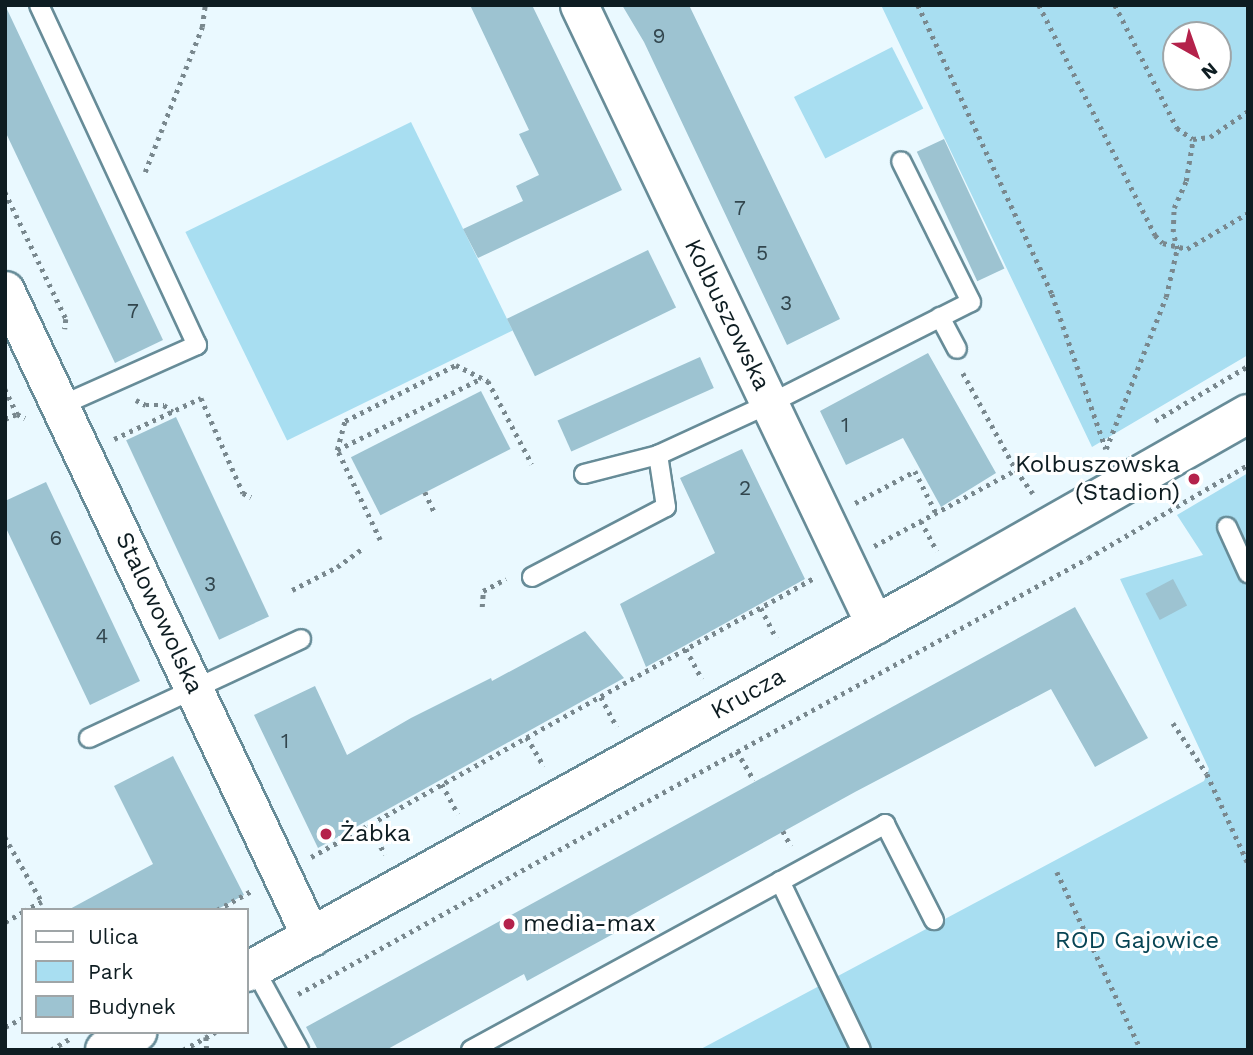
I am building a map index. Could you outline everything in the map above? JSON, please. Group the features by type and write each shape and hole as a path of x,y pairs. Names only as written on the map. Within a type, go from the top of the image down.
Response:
{"street":[{"name":"Kolbuszowska","path":"579,5 875,625"},
{"name":"Stalowowolska","path":"5,290 311,937"},
{"name":"Krucza","path":"250,970 875,625 1248,414"},
{"path":"105,1050 133,1034"}],"lane":[{"path":"40,5 197,345 61,406"},
{"path":"584,474 658,455 769,404 971,302 901,161"},
{"path":"940,317 957,349"},
{"path":"532,577 666,507 658,455"},
{"path":"1227,527 1248,573"},
{"path":"89,738 301,639"},
{"path":"471,1050 885,824 934,920"},
{"path":"780,881 861,1050"},
{"path":"250,970 294,1047"}],"path":[{"path":"132,205 202,27 205,5"},
{"path":"918,5 1052,294 1106,450"},
{"path":"1040,5 1155,235 1163,243 1177,249 1198,245 1248,213"},
{"path":"1115,5 1177,128 1193,139 1210,137 1248,111"},
{"path":"1106,450 1166,297 1177,249 1172,232 1174,208 1186,181 1193,139"},
{"path":"957,349 960,366 1016,470 1032,494 1043,487"},
{"path":"380,540 337,450 345,421 456,365 488,381 532,464"},
{"path":"1153,422 1248,366"},
{"path":"337,450 482,377"},
{"path":"110,441 201,398 243,493 251,497"},
{"path":"5,419 17,414"},
{"path":"1096,456 1118,443"},
{"path":"295,995 1088,558 1248,465"},
{"path":"309,858 1016,470"},
{"path":"849,505 915,471 936,513"},
{"path":"425,492 435,513"},
{"path":"921,521 939,554"},
{"path":"292,590 337,567 362,549"},
{"path":"482,607 483,591 519,571 532,577"},
{"path":"1173,723 1207,775 1248,863"},
{"path":"737,751 754,780"},
{"path":"5,837 42,902 31,908"},
{"path":"1057,872 1141,1050"},
{"path":"221,908 253,890"},
{"path":"5,922 21,913"},
{"path":"5,1027 21,1019"},
{"path":"64,1034 67,1041"},
{"path":"183,1050 211,1034"},
{"path":"206,1037 207,1050"}],"green space":[{"path":"881,5 1248,5 1248,355 1092,447"},
{"path":"892,47 923,108 825,158 794,97"},
{"path":"411,122 513,331 287,441 185,232"},
{"name":"ROD Gajowice","path":"1248,473 1248,1050 699,1050 1204,781 1209,769 1120,579 1203,555 1177,515"}],"building":[{"path":"5,5 163,340 115,363 5,131"},
{"path":"470,5 532,5 622,190 478,258 463,229 523,201 516,186 539,175 519,134 529,130"},
{"path":"622,5 689,5 840,319 787,345 644,42"},
{"path":"944,139 1004,269 977,281 917,152"},
{"path":"648,250 676,308 535,376 507,319"},
{"path":"928,353 996,473 941,507 903,438 846,465 820,411"},
{"path":"700,357 714,388 571,452 557,420"},
{"path":"481,391 511,449 380,515 351,457"},
{"path":"176,417 269,616 219,640 126,440"},
{"path":"742,449 805,579 646,667 620,604 715,553 680,478"},
{"path":"46,482 140,681 90,705 5,526 5,501"},
{"path":"1173,579 1187,605 1160,620 1146,594"},
{"path":"1075,607 1148,738 1095,767 1051,689 855,792 621,921 624,928 527,981 524,974 386,1050 318,1050 306,1027"},
{"path":"585,631 624,678 318,848 254,715 315,686 347,755 411,718 491,678 492,681"},
{"path":"173,756 244,895 220,908 72,908 153,864 114,786"}],"place":[{"name":"Kolbuszowska (Stadion)","path":"1194,479"},
{"name":"Żabka","path":"326,834"},
{"name":"media-max","path":"509,924"}]}
